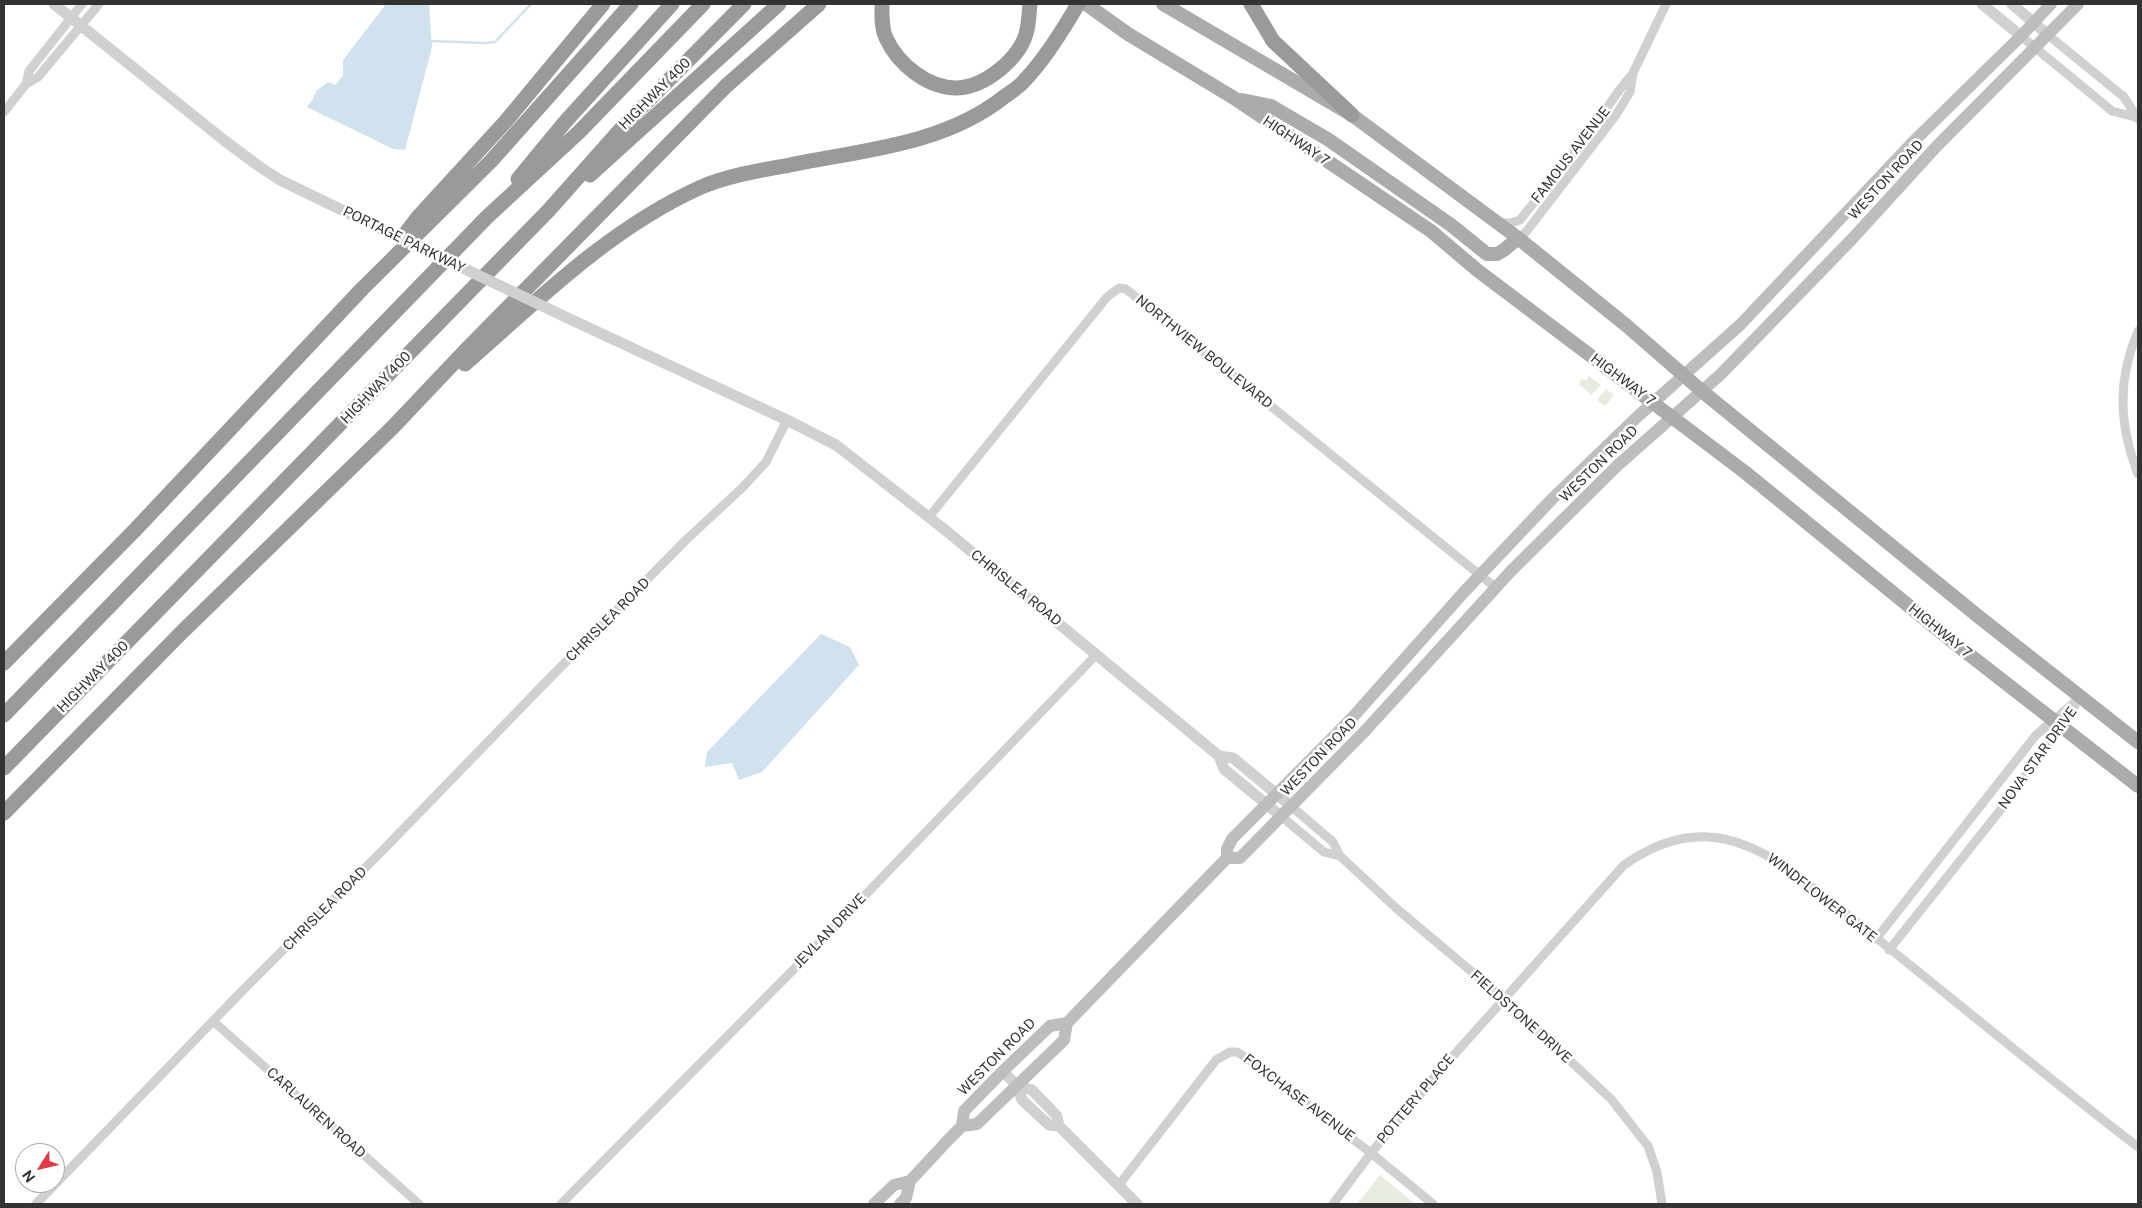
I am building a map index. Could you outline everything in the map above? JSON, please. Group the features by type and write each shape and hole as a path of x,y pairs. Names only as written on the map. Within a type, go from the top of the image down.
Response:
{"highway":[{"path":"362,289 418,217 506,121 603,4"},
{"path":"4,662 135,530 362,289 490,161 631,4"},
{"path":"487,217 559,128 672,4"},
{"name":"HIGHWAY 400","path":"4,714 487,217 579,132 703,4"},
{"name":"HIGHWAY 400","path":"4,768 549,210 629,120 744,4"},
{"path":"549,210 634,137 779,4"},
{"path":"4,813 182,632 392,428 466,350 726,86 819,4"},
{"path":"882,4 882,22 885,37 900,61 924,79 942,86 959,88 988,80 1012,58 1027,32 1030,4"},
{"path":"392,428 507,326 630,225 668,203 702,187 756,171 903,143 953,128 990,108 1023,82 1041,61 1078,4"},
{"path":"1251,4 1274,41 1352,115"}],"main road":[{"name":"HIGHWAY 7","path":"1086,4 1128,34 1234,98 1431,231 1477,270 1746,473 2057,724 2138,786"},
{"path":"1163,4 1352,115 1499,223 1627,326 1703,392 1979,617 2138,742"},
{"name":"WESTON ROAD","path":"1227,858 1226,849 1232,839 1352,718 1480,575 1553,498 1653,402 1740,325 1911,144 2051,4"},
{"name":"WESTON ROAD","path":"962,1126 977,1124 1064,1040 1067,1023 1227,858 1240,858 1282,817 1365,732 1496,588 1618,465 1703,392 1846,245 1936,147 2078,4"},
{"path":"1234,98 1271,106 1328,140 1451,225 1487,254 1496,254 1504,250 1518,238"},
{"name":"WESTON ROAD","path":"900,1204 906,1198 910,1181 962,1126 964,1111 1050,1026 1067,1023"},
{"name":"WESTON ROAD","path":"874,1204 894,1185 910,1181"}],"street":[{"name":"PORTAGE PARKWAY","path":"54,4 218,135 280,180 574,321 787,420"},
{"path":"26,84 29,71 82,4"},
{"path":"4,112 26,84 38,77 99,4"},
{"name":"FAMOUS AVENUE","path":"1518,238 1526,232 1616,115 1630,92 1633,73 1666,4"},
{"path":"1982,4 2112,111 2137,118"},
{"path":"2012,4 2124,97 2137,118"},
{"name":"FAMOUS AVENUE","path":"1499,223 1511,223 1520,220 1590,133 1621,86 1633,73"},
{"name":"NORTHVIEW BOULEVARD","path":"929,517 1107,297 1119,288 1126,288 1496,588"},
{"path":"2138,331 2125,376 2121,406 2126,440 2138,474"},
{"name":"CHRISLEA ROAD","path":"36,1204 213,1021 686,540 742,488 766,462 787,420 836,445 929,517 1218,756 1224,769 1266,804"},
{"name":"JEVLAN DRIVE","path":"561,1204 792,971 1097,654"},
{"name":"NOVA STAR DRIVE","path":"1889,950 2002,808 2057,724 2081,697"},
{"name":"NOVA STAR DRIVE","path":"1876,940 2036,735 2057,724"},
{"name":"CHRISLEA ROAD","path":"1218,756 1233,758 1276,794"},
{"name":"FIELDSTONE DRIVE","path":"1276,794 1333,842 1340,856 1403,914 1503,998 1611,1099 1648,1146 1657,1172 1662,1204"},
{"name":"FIELDSTONE DRIVE","path":"1266,804 1324,852 1340,856"},
{"name":"WINDFLOWER GATE","path":"1503,998 1624,865 1652,848 1687,839 1708,835 1730,839 1766,854 1808,884 1876,940 2138,1146"},
{"name":"POTTERY PLACE","path":"1333,1204 1371,1153 1503,998"},
{"name":"CARLAUREN ROAD","path":"213,1021 419,1204"},
{"name":"FOXCHASE AVENUE","path":"1118,1186 1216,1060 1230,1052 1237,1052 1259,1066 1433,1204"},
{"path":"1003,1071 1017,1086 1022,1100 1049,1125 1059,1126 1137,1204"}],"shaded area":[{"path":"1589,376 1601,385 1591,395 1579,384 1581,379 1586,380"},
{"path":"1606,389 1614,395 1605,406 1597,400"},
{"path":"1380,1175 1415,1204 1357,1204"}],"water":[{"path":"386,4 429,4 432,47 405,150 393,149 307,107 316,91 328,82 335,85 343,76 343,60"},
{"path":"821,634 850,647 859,665 762,772 739,780 732,763 705,767 707,752"}],"waterway":[{"path":"432,41 495,42 531,4"}]}
